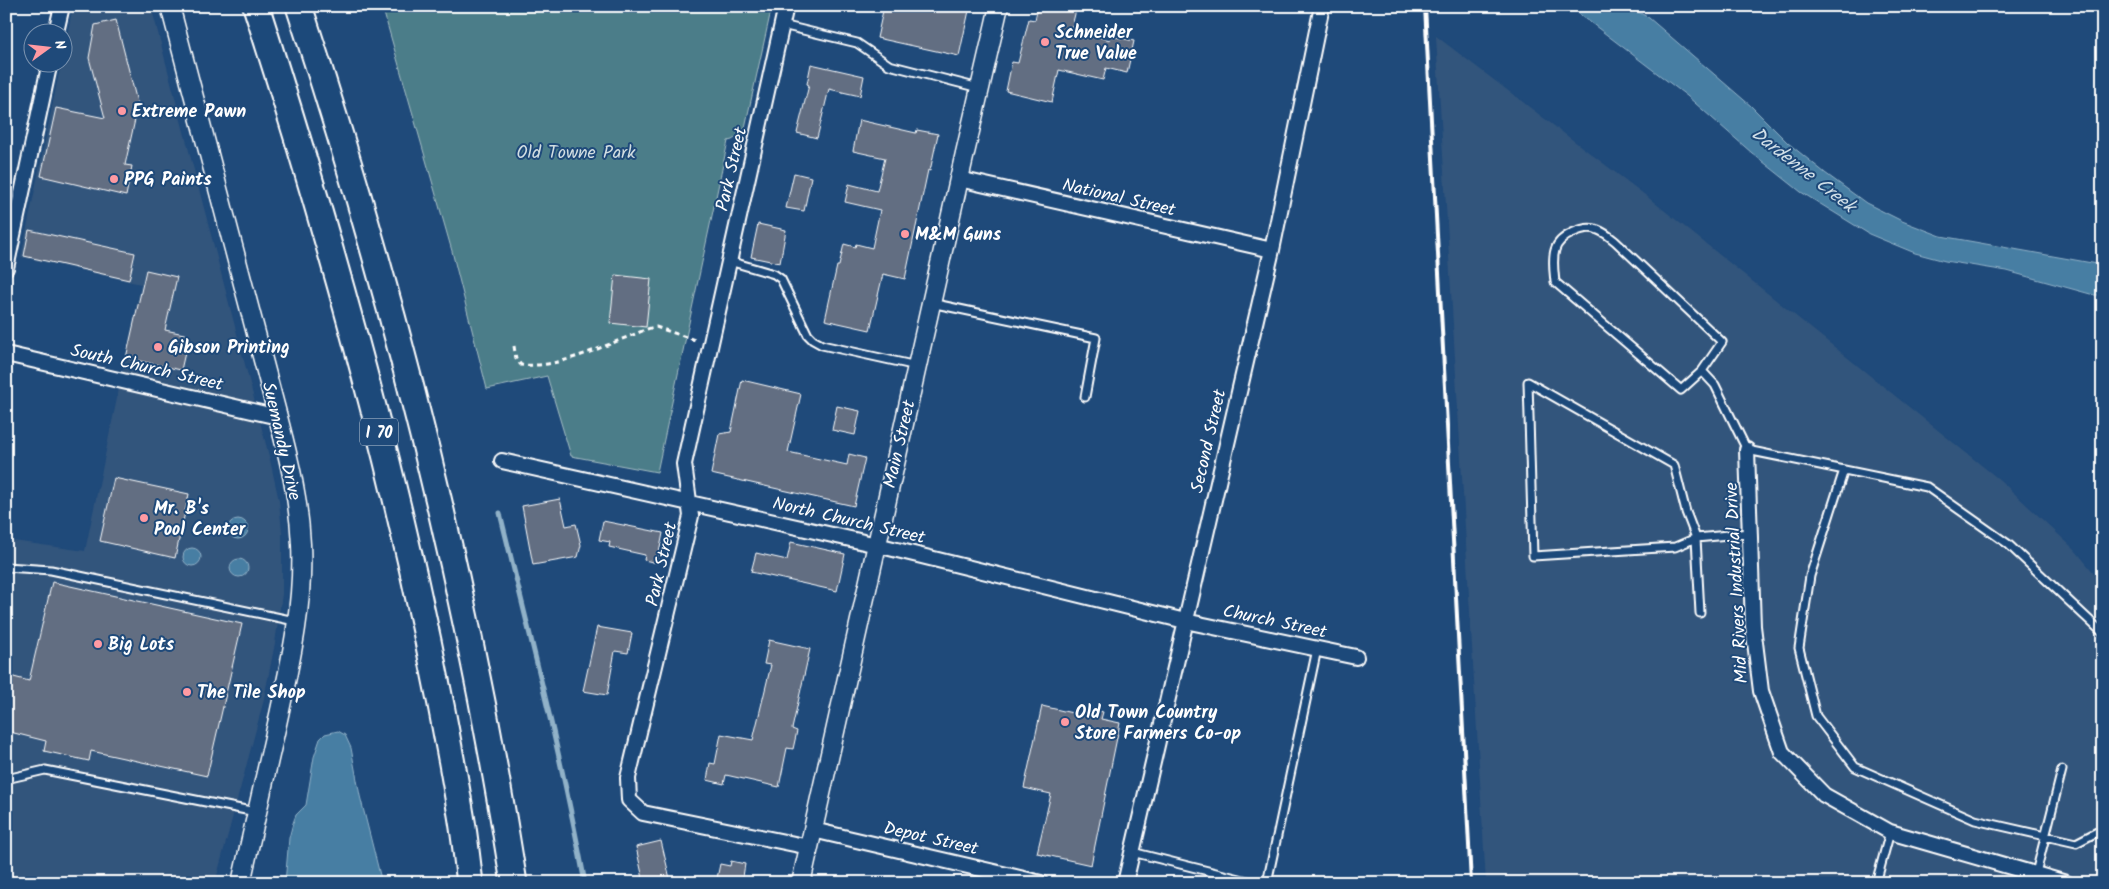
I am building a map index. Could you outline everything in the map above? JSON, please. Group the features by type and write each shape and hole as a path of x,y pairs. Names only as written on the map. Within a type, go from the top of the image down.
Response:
{"highway":[{"name":"I 70","path":"256,6 287,102 337,272 406,544 445,726 462,818 470,883"},
{"name":"I 70","path":"298,6 365,219 424,442 468,633 514,883"},
{"path":"504,822 527,883"}],"street":[{"path":"58,22 62,6"},
{"name":"Suemandy Drive","path":"170,6 295,485 301,544 301,585 298,622 241,883"},
{"name":"Park Street","path":"786,6 684,464 691,516 628,778 629,800 643,813 811,839"},
{"name":"Main Street","path":"801,883 999,6"},
{"name":"Second Street","path":"1125,883 1272,250 1322,6"},
{"path":"6,268 48,72"},
{"name":"National Street","path":"959,179 1272,250"},
{"name":"South Church Street","path":"6,354 278,417"},
{"name":"Mid Rivers Industrial Drive","path":"1747,450 1753,626 1761,691 1782,752 1824,795 1890,832 2066,883"},
{"name":"North Church Street","path":"502,461 877,545 1185,621"},
{"name":"Church Street","path":"1185,621 1356,657"},
{"name":"Depot Street","path":"811,839 995,878 1041,883"}],"lane":[{"path":"782,25 857,43 889,65 980,88"},
{"path":"1581,229 1597,229 1615,241 1722,342 1702,372 1681,390 1555,282 1555,249 1566,237 1581,229"},
{"path":"729,261 774,274 781,279 808,335 822,345 917,366"},
{"path":"931,303 1096,338 1085,397"},
{"path":"1702,372 1715,385 1747,450 1927,487 2008,544 2103,633"},
{"path":"1700,613 1696,538 1686,512 1674,465 1528,382 1533,556 1675,547 1696,538 1750,533"},
{"path":"1844,470 1810,576 1799,648 1816,716 1855,767 1975,820 2076,843 2101,830 2103,822"},
{"path":"6,567 51,570 298,622"},
{"path":"1267,883 1317,649"},
{"path":"6,779 46,770 258,812"},
{"path":"2036,873 2062,770"},
{"path":"1876,883 1890,832"},
{"path":"1132,852 1256,883"}],"path":[{"path":"514,346 516,359 521,365 531,366 577,356 656,327 711,344"}],"shaded area":[{"path":"73,6 151,6 270,460 279,501 282,532 282,594 275,643 263,703 215,883 6,883 6,540 85,551 141,284 21,257 59,72 72,72 72,22 70,22"},
{"path":"1436,36 1645,195 2001,481 2075,550 2103,584 2103,883 1486,883"}],"green space":[{"name":"Old Towne Park","path":"382,6 772,6 744,132 728,141 657,472 571,456 547,376 487,389 452,251"}],"water":[{"name":"Dardenne Creek","path":"1569,6 1628,6 1649,18 1751,106 1788,143 1866,203 1902,221 1941,236 2103,265 2103,295 2094,295 2007,271 1945,261 1915,253 1869,234 1801,192 1752,153 1687,96"},
{"path":"234,519 242,519 248,525 248,533 242,539 234,539 228,533 228,525"},
{"path":"188,548 196,548 201,553 199,564 188,566 183,561 183,553"},
{"path":"235,559 243,559 248,564 246,575 235,577 230,572 230,564"},
{"path":"338,731 345,735 351,748 360,796 382,883 285,883 289,838 296,815 306,805 314,757 320,739 325,734"}],"building":[{"path":"884,6 970,6 959,56 877,38"},
{"path":"1038,6 1077,6 1071,30 1110,40 1111,36 1134,41 1127,73 1106,68 1103,80 1059,70 1052,102 1006,91 1012,62 1018,63 1029,19 1035,20"},
{"path":"116,20 138,106 125,165 132,166 126,196 41,176 56,108 105,118 89,58 95,25"},
{"path":"811,64 864,76 860,96 829,89 817,138 797,133 809,85 807,84"},
{"path":"859,120 916,133 917,130 938,134 930,171 928,170 905,279 883,274 870,330 825,320 844,244 855,247 856,244 872,248 880,210 845,202 849,184 877,191 885,158 853,151"},
{"path":"794,173 811,177 804,211 786,208"},
{"path":"758,224 786,230 780,263 751,257"},
{"path":"29,230 135,253 129,280 24,256"},
{"path":"146,270 177,277 165,330 189,335 181,370 126,358"},
{"path":"615,275 651,279 646,327 610,323"},
{"path":"742,380 801,394 788,452 847,465 849,454 865,458 854,506 711,474 719,434 731,432"},
{"path":"837,406 860,411 855,435 832,430"},
{"name":"Mr. B's Pool Center","path":"114,478 189,494 175,558 100,541"},
{"path":"560,499 566,526 576,524 581,545 578,557 533,565 522,506"},
{"path":"603,521 663,533 657,563 644,560 645,555 609,547 610,542 599,540"},
{"path":"791,542 845,554 837,591 751,572 756,553 787,560"},
{"path":"52,582 242,624 207,776 91,751 89,761 44,751 46,741 6,731 6,675 29,681"},
{"path":"597,627 632,633 628,653 615,651 607,695 583,691"},
{"path":"769,640 810,649 792,729 797,731 793,749 787,748 779,787 726,775 724,784 707,780 710,763 715,764 721,734 753,740 771,665 764,664"},
{"path":"1042,706 1081,715 1083,707 1103,712 1101,719 1120,723 1091,865 1037,853 1051,794 1024,788"},
{"path":"661,841 671,883 644,883 636,847"},
{"path":"731,861 745,864 742,883 716,883 720,864 730,866"}],"waterway":[{"path":"500,513 556,743 585,883"}],"railway":[{"path":"1425,6 1471,883"}],"place":[{"name":"Schneider True Value","path":"1045,42"},
{"name":"Extreme Pawn","path":"122,111"},
{"name":"PPG Paints","path":"114,179"},
{"name":"M&M Guns","path":"905,234"},
{"name":"Gibson Printing","path":"158,347"},
{"name":"Mr. B's Pool Center","path":"144,518"},
{"name":"Big Lots","path":"98,644"},
{"name":"The Tile Shop","path":"187,692"},
{"name":"Old Town Country Store Farmers Co-op","path":"1065,722"}]}
